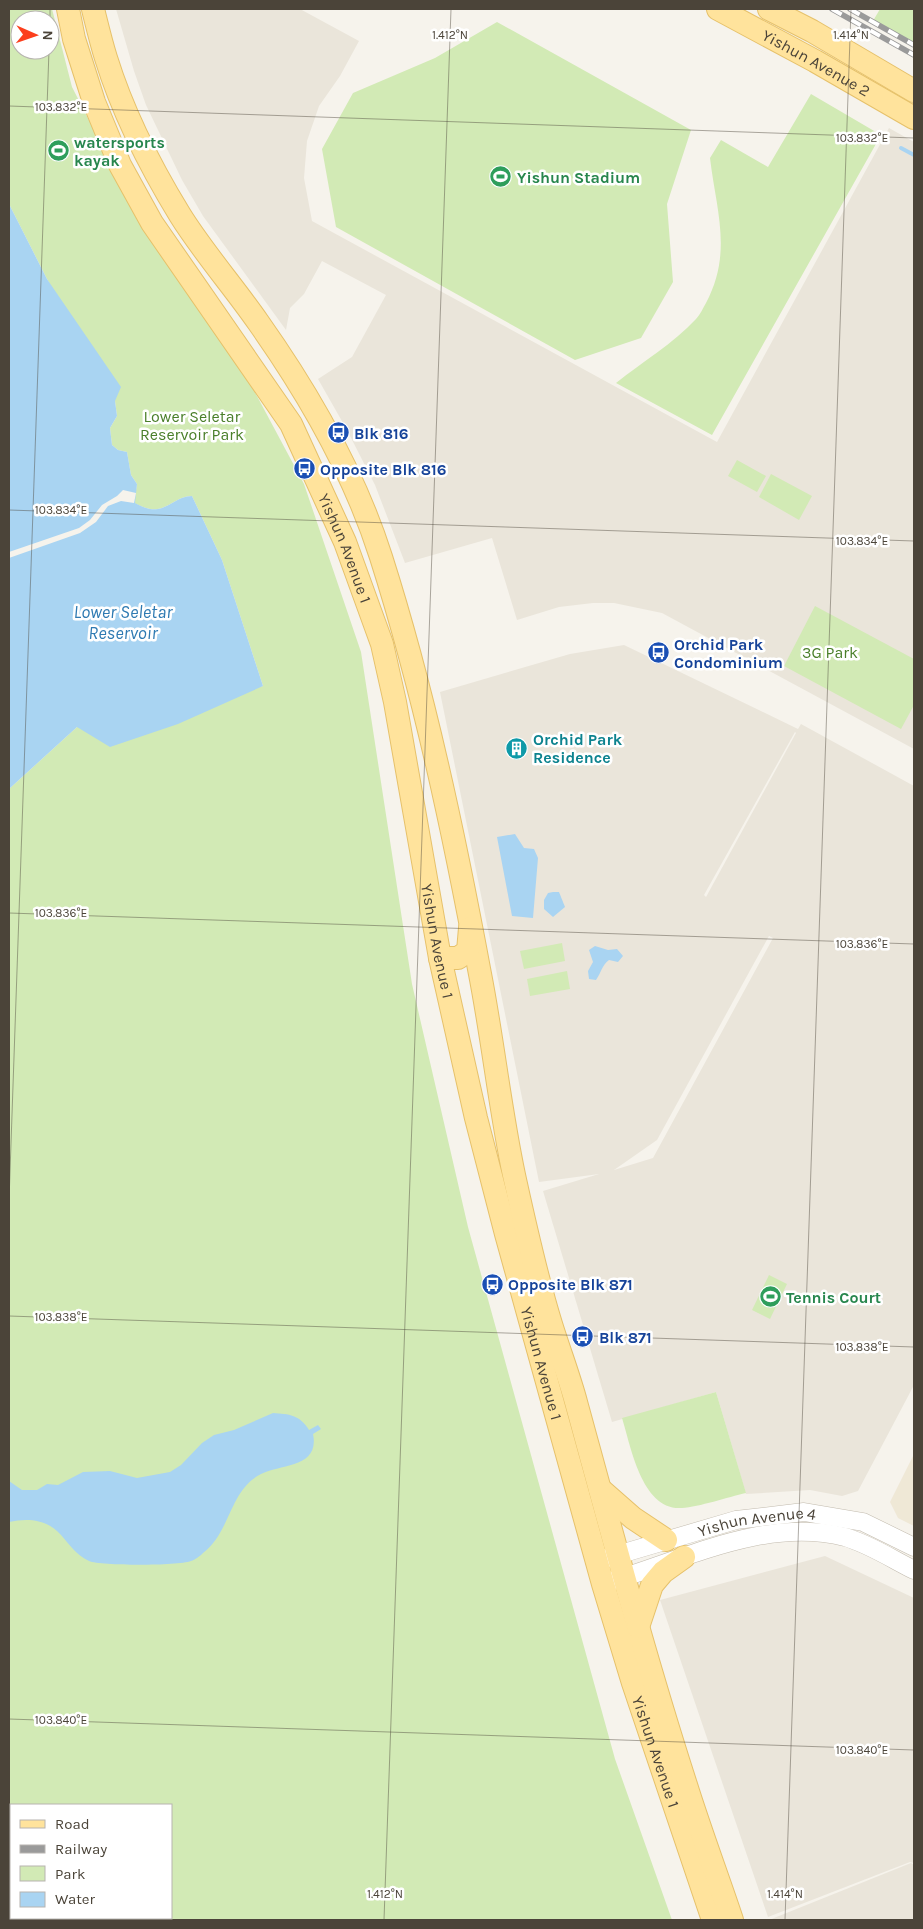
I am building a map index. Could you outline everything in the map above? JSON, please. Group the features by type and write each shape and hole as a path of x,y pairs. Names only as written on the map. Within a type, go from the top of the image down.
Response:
{"main road":[{"name":"Yishun Avenue 1","path":"68,9 74,39 94,102 120,165 152,223 291,424 345,542 382,644 388,668 440,958 476,1118 503,1225 607,1558 633,1683 713,1920"},
{"name":"Yishun Avenue 1","path":"93,9 106,59 132,127 151,164 183,219 300,382 321,421 372,528 420,696 440,778 481,975 513,1170 526,1231 600,1489 607,1558"},
{"name":"Yishun Avenue 2","path":"718,9 815,61 914,118"},
{"name":"Yishun Avenue 2","path":"769,9 812,31 914,91"},
{"path":"440,958 458,958 468,951 470,925"},
{"path":"451,1007 453,984 466,973 481,975"},
{"path":"600,1489 633,1518 666,1540"},
{"path":"638,1627 652,1585 663,1572 684,1557"},
{"name":"Yishun Avenue 1","path":"613,1581 638,1627 686,1788 732,1920"}],"street":[{"name":"Yishun Avenue 4","path":"607,1558 736,1520 804,1512 863,1522 914,1547"},
{"name":"Yishun Avenue 4","path":"613,1581 728,1543 770,1534 814,1532 856,1541 914,1570"}],"shaded area":[{"path":"116,9 300,9 359,41 340,76 319,106 307,141 304,178 312,221 717,442 889,128 914,142 914,749 662,613 614,603 593,603 559,607 517,620 492,538 405,563 375,485 318,379 352,357 386,295 322,261 304,294 290,308 286,330 203,216 182,180 146,105"},
{"path":"624,645 798,729 801,724 914,786 914,1385 858,1491 842,1496 810,1490 746,1494 716,1392 612,1422 543,1191 599,1174 539,1182 440,692 570,654","holes":["796,733 706,897 704,895","769,936 773,938 653,1158 614,1170 657,1140"]},
{"path":"914,1454 914,1526 898,1518 890,1502"},
{"path":"825,1556 914,1598 914,1863 910,1862 768,1917 660,1600"},
{"path":"911,1863 914,1865 914,1920 769,1920"}],"green space":[{"name":"Lower Seletar Reservoir Park","path":"9,9 52,9 10,10 10,60 60,60 60,40 72,87 115,171 251,385 304,484 361,652 412,984 468,1227 615,1759 672,1920 9,1920 9,789 77,727 263,686 222,560 192,496 181,498 156,509 148,509 134,503 137,484 131,475 127,452 118,450 112,445 110,428 117,416 115,401 47,279 9,204"},
{"path":"880,9 914,9 914,43 873,21"},
{"name":"Yishun Stadium","path":"497,22 691,130 667,204 673,282 641,338 575,360 336,227 322,149 353,93 435,58"},
{"path":"811,94 881,135 712,435 616,383 687,328 696,319 706,303 719,266 721,248 710,158 721,140 768,167"},
{"path":"737,460 766,476 757,492 728,476"},
{"path":"771,474 812,496 799,520 759,497"},
{"name":"3G Park","path":"815,606 914,659 914,705 901,729 784,666"},
{"path":"562,943 565,961 524,969 520,951"},
{"path":"567,971 570,989 530,996 527,979"},
{"name":"Tennis Court","path":"769,1275 787,1284 770,1319 752,1310"},
{"path":"716,1392 746,1493 689,1507 668,1506 657,1499 640,1475 622,1418"}],"water":[{"name":"Lower Seletar Reservoir","path":"9,204 47,279 121,387 115,401 117,416 110,428 112,445 118,450 127,452 131,475 137,484 135,503 148,509 156,509 181,498 192,496 222,560 263,686 178,724 110,747 77,727 9,789"},
{"path":"515,834 524,848 534,849 538,858 533,918 512,916 497,837"},
{"path":"559,892 565,907 553,917 544,909 544,900 548,893"},
{"path":"595,946 608,950 617,949 623,956 618,962 609,960 596,980 589,979 588,971 593,962 589,950"},
{"path":"273,1413 294,1416 302,1421 309,1430 318,1425 321,1429 313,1434 314,1445 311,1453 297,1463 261,1474 250,1481 242,1490 212,1544 193,1560 183,1563 156,1565 96,1563 80,1556 50,1526 30,1520 9,1522 9,1481 22,1490 37,1490 47,1484 58,1485 83,1472 110,1471 137,1478 170,1472 181,1465 202,1443 214,1435 234,1430"}],"pier":[{"path":"123,490 136,493 134,503 121,501 108,506 96,522 80,533 9,558 9,552 79,528 90,520 102,505"}],"waterway":[{"path":"901,148 914,155"}],"railway":[{"path":"832,9 914,55"},
{"path":"850,9 914,45"}],"place":[{"name":"watersports kayak","path":"58,151"},
{"name":"Yishun Stadium","path":"501,177"},
{"name":"Blk 816","path":"338,433"},
{"name":"Opposite Blk 816","path":"304,469"},
{"name":"Orchid Park Condominium","path":"658,653"},
{"name":"Orchid Park Residence","path":"517,748"},
{"name":"Opposite Blk 871","path":"492,1284"},
{"name":"Tennis Court","path":"770,1297"},
{"name":"Blk 871","path":"583,1337"}]}
